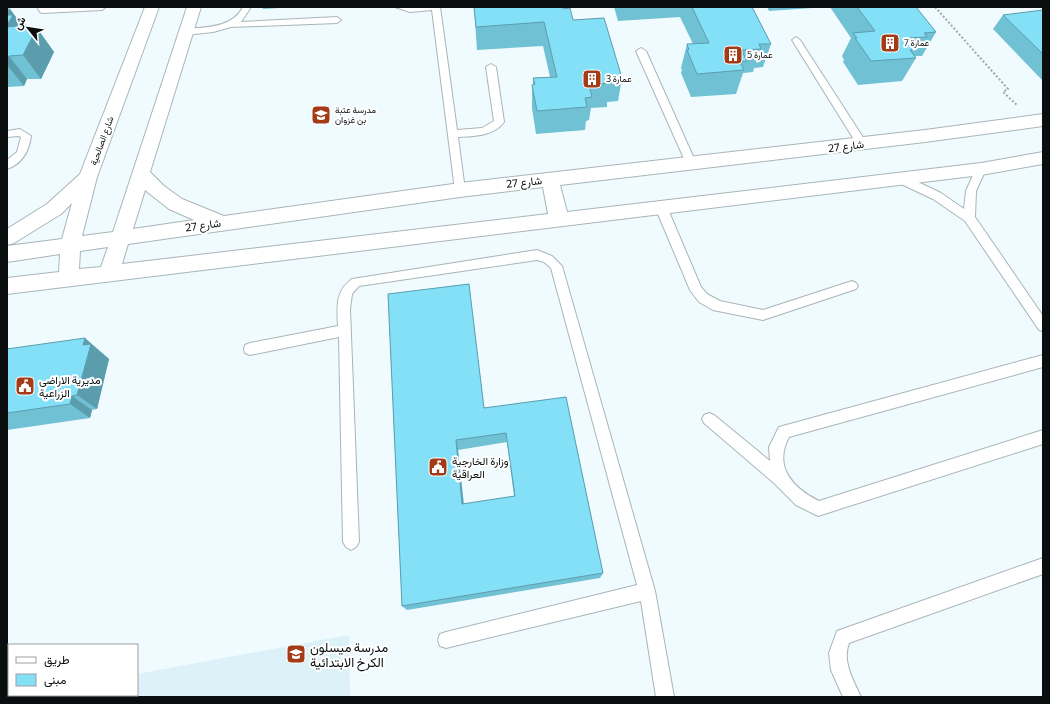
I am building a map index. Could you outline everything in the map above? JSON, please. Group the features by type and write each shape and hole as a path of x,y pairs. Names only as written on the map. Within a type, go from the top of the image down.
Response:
{"main road":[{"name":"شارع الصالحية","path":"69,279 70,245 88,178 152,7"},
{"path":"109,274 194,7"},
{"name":"شارع 27","path":"7,254 222,222 460,190 862,144 1038,120"},
{"path":"7,286 901,179 981,169 1043,158"},
{"path":"142,174 152,187 182,208 222,222"},
{"path":"7,238 54,209 88,178"},
{"path":"550,179 559,219"}],"lane":[{"path":"41,7 43,10 102,7"},
{"path":"232,25 244,17 247,7"},
{"path":"399,7 410,9 436,7 454,134 460,190"},
{"path":"186,32 232,25 337,20"},
{"path":"796,40 862,144"},
{"path":"641,51 691,163"},
{"path":"454,134 487,130 496,126 499,122 491,67"},
{"path":"7,134 20,132 26,136 25,145 17,160 7,165"},
{"path":"969,218 971,191 981,169"},
{"path":"901,179 936,196 969,218 1043,326"},
{"path":"661,207 696,290 703,298 717,306 763,314 852,286"},
{"path":"351,542 344,294 349,287 356,282 537,255 548,259 556,266 647,591 665,697"},
{"path":"250,348 345,330"},
{"path":"780,478 776,447 784,432 1043,361"},
{"path":"709,419 780,478 800,500 818,510 1043,437"},
{"path":"852,697 840,670 837,653 843,637 1043,566"},
{"path":"446,640 647,591"}],"path":[{"path":"935,7 1008,89 1003,92 1038,120"}],"shaded area":[{"name":"مدرسة ميسلون الكرخ الابتدائية","path":"349,635 350,697 14,697 138,696 138,674"}],"building":[{"path":"474,7 562,7 563,9 570,8 573,20 604,18 622,78 608,79 610,83 589,85 592,97 585,98 587,107 537,111 532,85 535,84 533,78 557,77 544,22 476,27"},
{"path":"692,7 752,7 771,44 759,44 761,49 741,50 747,61 740,62 744,70 697,74 687,50 689,50 687,44 709,43"},
{"path":"857,7 916,7 936,32 924,33 927,37 908,38 916,49 910,50 916,58 871,61 853,33 875,31"},
{"path":"1043,10 1043,54 1003,15"},
{"path":"7,15 13,15 7,25"},
{"path":"26,25 24,29 37,28 23,55 9,56 7,59 7,27"},
{"path":"469,284 484,408 566,397 603,573 402,606 388,294","holes":["506,433 515,496 462,504 456,440"]},
{"path":"85,338 83,345 91,344 77,395 72,396 70,404 7,413 7,349"}],"place":[{"name":"عمارة 7","path":"890,43"},
{"name":"عمارة 5","path":"733,55"},
{"name":"عمارة 3","path":"592,79"},
{"name":"مدرسة عتبة بن غزوان","path":"321,115"},
{"name":"مديرية الاراضي الزراعية","path":"25,386"},
{"name":"وزارة الخارجية العراقية","path":"438,467"},
{"name":"مدرسة ميسلون الكرخ الابتدائية","path":"296,654"}]}
